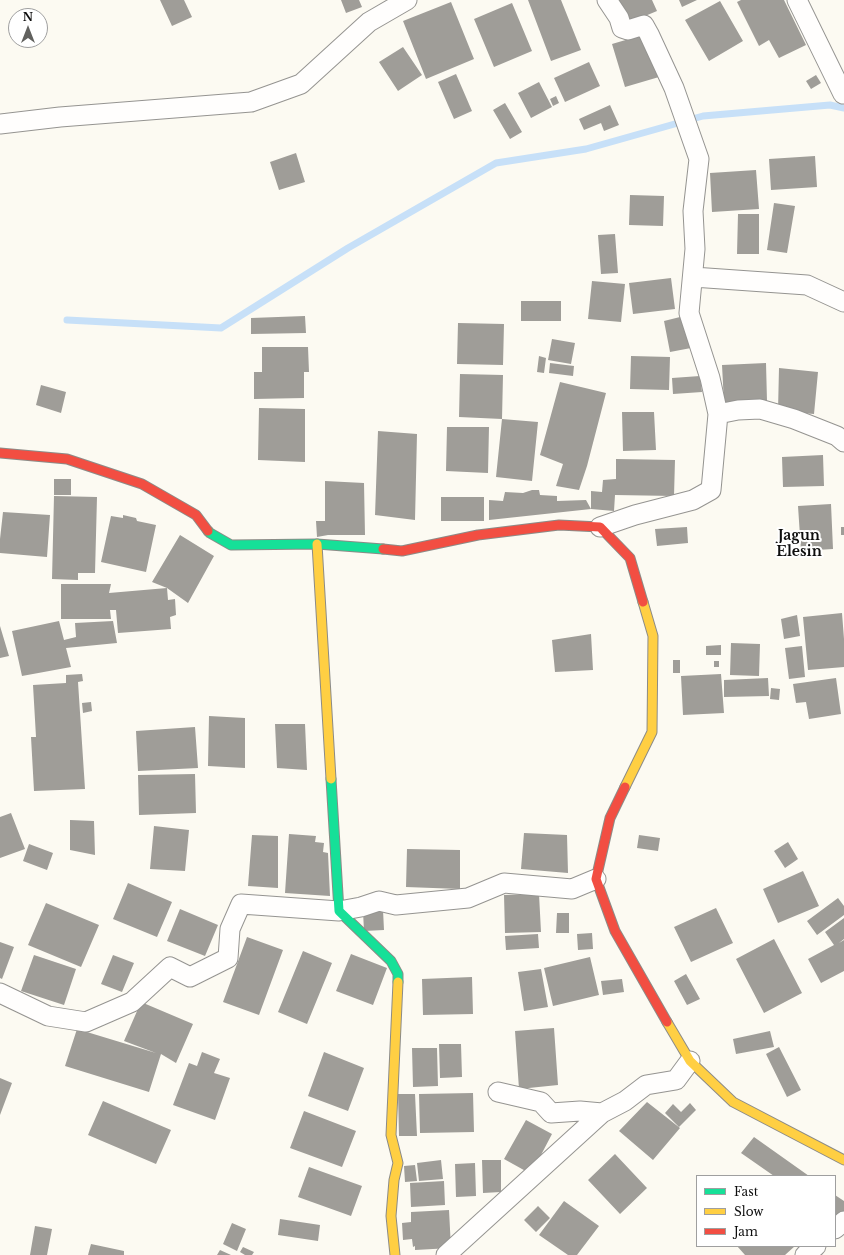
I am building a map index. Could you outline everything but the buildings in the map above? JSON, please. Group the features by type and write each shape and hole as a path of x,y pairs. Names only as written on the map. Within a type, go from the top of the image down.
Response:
{"street":[{"path":"0,124 60,117 250,102 301,84 369,22 407,0"},
{"path":"0,453 67,459 142,484 196,515 210,533 231,545 317,544 402,551 478,535 559,525 600,527 635,515 693,500 711,490 718,414 710,378 689,313 695,249 693,211 699,159 674,88 644,25 628,30 622,28 619,18 607,0"},
{"path":"797,0 843,94"},
{"path":"693,277 807,285 844,302"},
{"path":"718,414 738,410 760,409 794,419 837,436 844,442"},
{"path":"600,527 630,558 653,636 652,732 610,818 596,879 615,931 690,1061 733,1102 844,1160"},
{"path":"317,544 339,911 391,961 398,974 391,1135 398,1163 394,1180 390,1216 395,1255"},
{"path":"0,992 48,1016 86,1022 132,1002 170,967 190,978 228,958 230,928 241,904 339,911 361,907 378,901 396,905 468,898 504,883 572,889 596,879"},
{"path":"446,1255 602,1113 625,1101 646,1085 676,1080 690,1061"},
{"path":"498,1092 541,1102 551,1113 580,1111 602,1113"},
{"path":"836,1228 844,1221"},
{"path":"805,1255 815,1247"}],"waterway":[{"path":"67,320 221,328 348,248 496,163 586,149 703,116 830,105 844,108"}],"traffic: fast":[{"path":"208,531 231,545 317,544 383,549"},
{"path":"331,779 339,911 391,961 398,974 398,982"}],"traffic: slow":[{"path":"317,544 331,779"},
{"path":"625,787 652,732 653,636 643,602"},
{"path":"395,1255 391,1216 394,1180 398,1163 391,1135 398,982"},
{"path":"667,1022 690,1061 733,1102 844,1160"}],"traffic: jam":[{"path":"0,453 67,459 142,484 196,515 208,531"},
{"path":"383,549 402,551 478,535 559,525 600,527 630,558 643,602"},
{"path":"625,787 610,818 596,879 615,931 667,1022"}],"district":[{"name":"Jagun Elesin","path":"799,544"}]}
